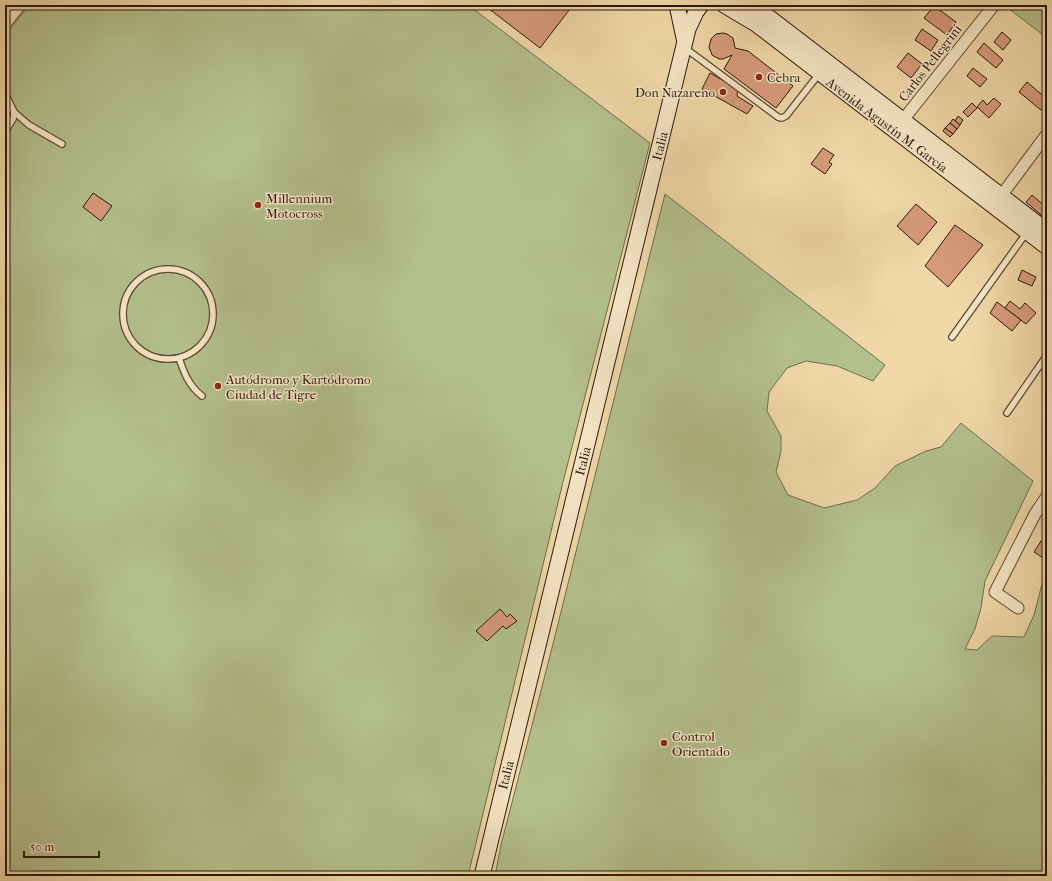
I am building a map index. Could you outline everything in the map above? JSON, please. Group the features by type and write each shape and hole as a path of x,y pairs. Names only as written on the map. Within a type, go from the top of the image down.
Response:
{"street":[{"path":"5,24 20,5"},
{"name":"Italia","path":"677,5 685,46"},
{"name":"Italia","path":"482,876 691,22 701,5"},
{"name":"Avenida Agustín M. García","path":"724,5 756,24 819,74 1047,247"},
{"name":"Avenida Agustín M. García","path":"753,5 1047,231"},
{"name":"Carlos Pellegrini","path":"903,120 994,5"},
{"path":"1001,196 1047,134"},
{"path":"1018,608 995,592 1047,496"}],"lane":[{"path":"685,46 778,117 782,118 786,116 819,74"},
{"path":"5,93 14,112 29,125 62,144"},
{"path":"5,132 13,119 14,112"},
{"path":"952,336 1028,232"},
{"path":"162,269 182,271 191,275 205,288 213,306 212,325 209,334 196,350 179,358 160,359 150,356 142,351 129,336 123,318 126,298 136,282 144,276 162,269"},
{"path":"1007,413 1047,355"},
{"path":"179,358 190,383 202,396"}],"green space":[{"name":"Autódromo y Kartódromo Ciudad de Tigre","path":"29,5 468,5 650,143 562,486 468,876 5,876 5,36"},
{"path":"1010,5 1047,5 1047,38 1008,8"},
{"path":"665,194 885,365 873,381 837,366 806,361 787,368 769,392 767,411 781,436 781,451 776,472 788,495 824,508 857,500 875,488 895,466 926,451 941,447 961,423 1033,481 985,581 981,608 975,629 965,649 977,650 992,636 1024,637 1034,615 1042,584 1047,586 1047,876 495,876 501,845 552,648"}],"building":[{"path":"484,5 544,5 549,9 552,5 573,5 540,48"},
{"path":"934,6 956,22 947,35 924,18"},
{"path":"922,29 938,40 931,51 915,40"},
{"path":"1002,32 1011,40 1003,50 994,42"},
{"name":"Cebra","path":"723,33 733,38 735,48 748,51 793,86 776,108 724,69 732,55 719,59 712,55 709,47 711,39 716,34"},
{"path":"984,43 1003,60 996,68 977,52"},
{"path":"908,53 922,64 911,78 897,67"},
{"path":"973,68 987,79 980,87 967,76"},
{"name":"Don Nazareno","path":"710,73 738,89 737,96 753,106 747,114 702,89"},
{"path":"1027,82 1047,99 1047,103 1041,110 1019,92"},
{"path":"994,98 1001,104 989,118 977,107 983,100 987,105"},
{"path":"972,103 977,108 968,117 963,112"},
{"path":"958,116 963,120 960,125 955,121"},
{"path":"953,119 960,125 957,129 950,123"},
{"path":"950,123 957,129 953,134 945,128"},
{"path":"945,128 953,134 950,137 943,131"},
{"path":"823,148 834,155 829,162 832,164 825,174 811,164"},
{"path":"93,193 112,206 101,221 83,207"},
{"path":"1032,195 1047,208 1047,220 1026,202"},
{"path":"916,204 937,222 918,245 897,226"},
{"path":"955,225 983,245 948,287 925,266"},
{"path":"1022,270 1036,277 1032,286 1018,280"},
{"path":"1010,301 1020,309 1025,303 1036,313 1026,324 1005,308"},
{"path":"997,302 1021,320 1012,331 990,313"},
{"path":"1041,541 1047,545 1046,560 1034,552"},
{"path":"500,609 507,617 510,614 517,621 506,629 503,626 487,641 476,631"}],"place":[{"name":"Cebra","path":"759,77"},
{"name":"Don Nazareno","path":"723,92"},
{"name":"Millennium Motocross","path":"258,205"},
{"name":"Autódromo y Kartódromo Ciudad de Tigre","path":"218,386"},
{"name":"Control Orientado","path":"664,743"}]}
